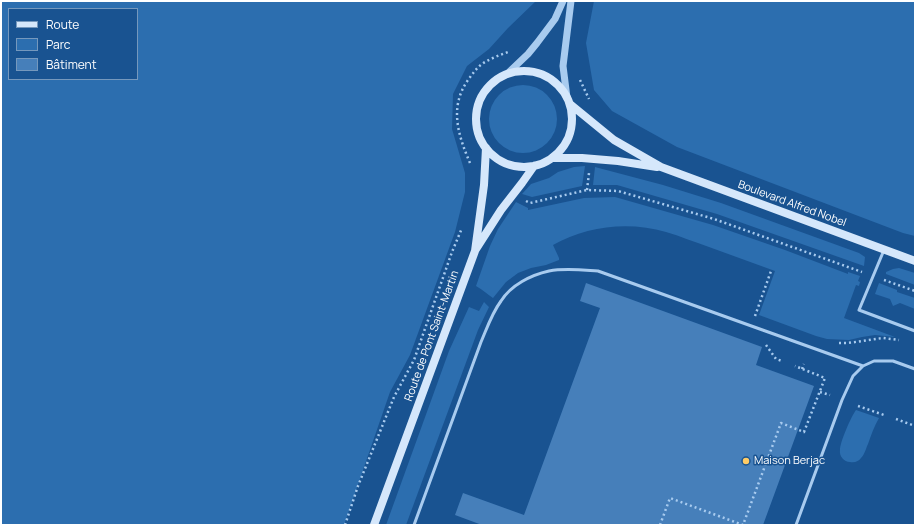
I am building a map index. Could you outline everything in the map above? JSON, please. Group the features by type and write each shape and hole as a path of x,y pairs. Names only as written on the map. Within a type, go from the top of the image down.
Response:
{"main road":[{"path":"521,71 539,74 548,78 562,89 568,101 572,118 568,139 553,158 534,166 521,167 508,164 492,155 486,148 477,130 476,117 478,105 483,93 496,80 507,74 521,71"},
{"name":"Boulevard Alfred Nobel","path":"568,101 614,140 661,167 915,261"},
{"name":"Route de Pont Saint-Martin","path":"374,525 475,251 484,185 486,148"},
{"name":"Boulevard Alfred Nobel","path":"553,158 582,158 618,161 661,167"},
{"path":"475,251 501,210 534,166"}],"street":[{"path":"507,74 537,44 555,19 563,1"},
{"path":"568,101 563,66 571,1"}],"lane":[{"path":"884,250 859,310 915,331"},
{"path":"414,525 481,342 492,318 501,300 511,289 536,275 550,271 581,269 598,271 863,366"},
{"path":"796,525 842,400 853,376 863,366 874,361 893,361 915,369"}],"path":[{"path":"471,168 459,132 457,120 457,106 459,98 474,71 484,62 509,51"},
{"path":"578,75 590,100"},
{"path":"587,190 590,167"},
{"path":"524,200 530,203 587,190 618,191 714,219 915,291"},
{"path":"345,525 358,486 394,398 414,360 452,252 464,224"},
{"path":"759,318 754,318 771,271"},
{"path":"835,343 848,343 882,338 902,340"},
{"path":"765,343 776,359 782,361"},
{"path":"802,369 804,364"},
{"path":"660,525 670,498 743,525 781,423 804,432 825,378 795,366"},
{"path":"820,392 830,395"},
{"path":"858,406 884,415"},
{"path":"896,419 915,426"}],"green space":[{"path":"1,1 536,1 489,49 467,66 453,94 452,129 465,173 465,192 455,232 410,355 390,392 344,525 1,525"},
{"path":"594,1 915,1 915,236 903,233 677,147 612,111 594,90 586,43"},
{"path":"516,85 530,85 542,90 552,100 557,112 557,126 552,138 542,148 530,153 516,153 504,148 494,138 489,126 489,112 494,100 504,90"},
{"path":"585,166 582,186 532,197 522,194 531,184 549,178 558,172 574,167"},
{"path":"595,167 663,185 721,203 859,253 865,257 864,266 717,214 617,185 593,185"},
{"path":"615,197 713,225 848,274 848,272 860,276 858,281 860,282 859,286 856,285 844,318 895,337 875,335 849,340 827,339 759,315 775,271 671,234 637,227 608,227 579,233 553,245 559,260 518,273 506,282 493,298 476,286 490,246 498,229 516,202 528,208 528,210 584,198"},
{"path":"899,268 915,273 915,285 886,274 886,272"},
{"path":"879,283 897,290 897,292 915,298 915,309 900,303 893,306 890,299 875,294"},
{"path":"484,302 489,307 478,330 406,525 386,525 449,351 469,307 479,311"},
{"path":"856,410 879,418 864,455 858,461 848,462 842,458 840,450 846,430"}],"building":[{"path":"586,283 762,347 756,365 814,386 763,525 482,525 455,515 463,493 524,515 600,308 580,301"}],"place":[{"name":"Maison Berjac","path":"746,461"}]}
